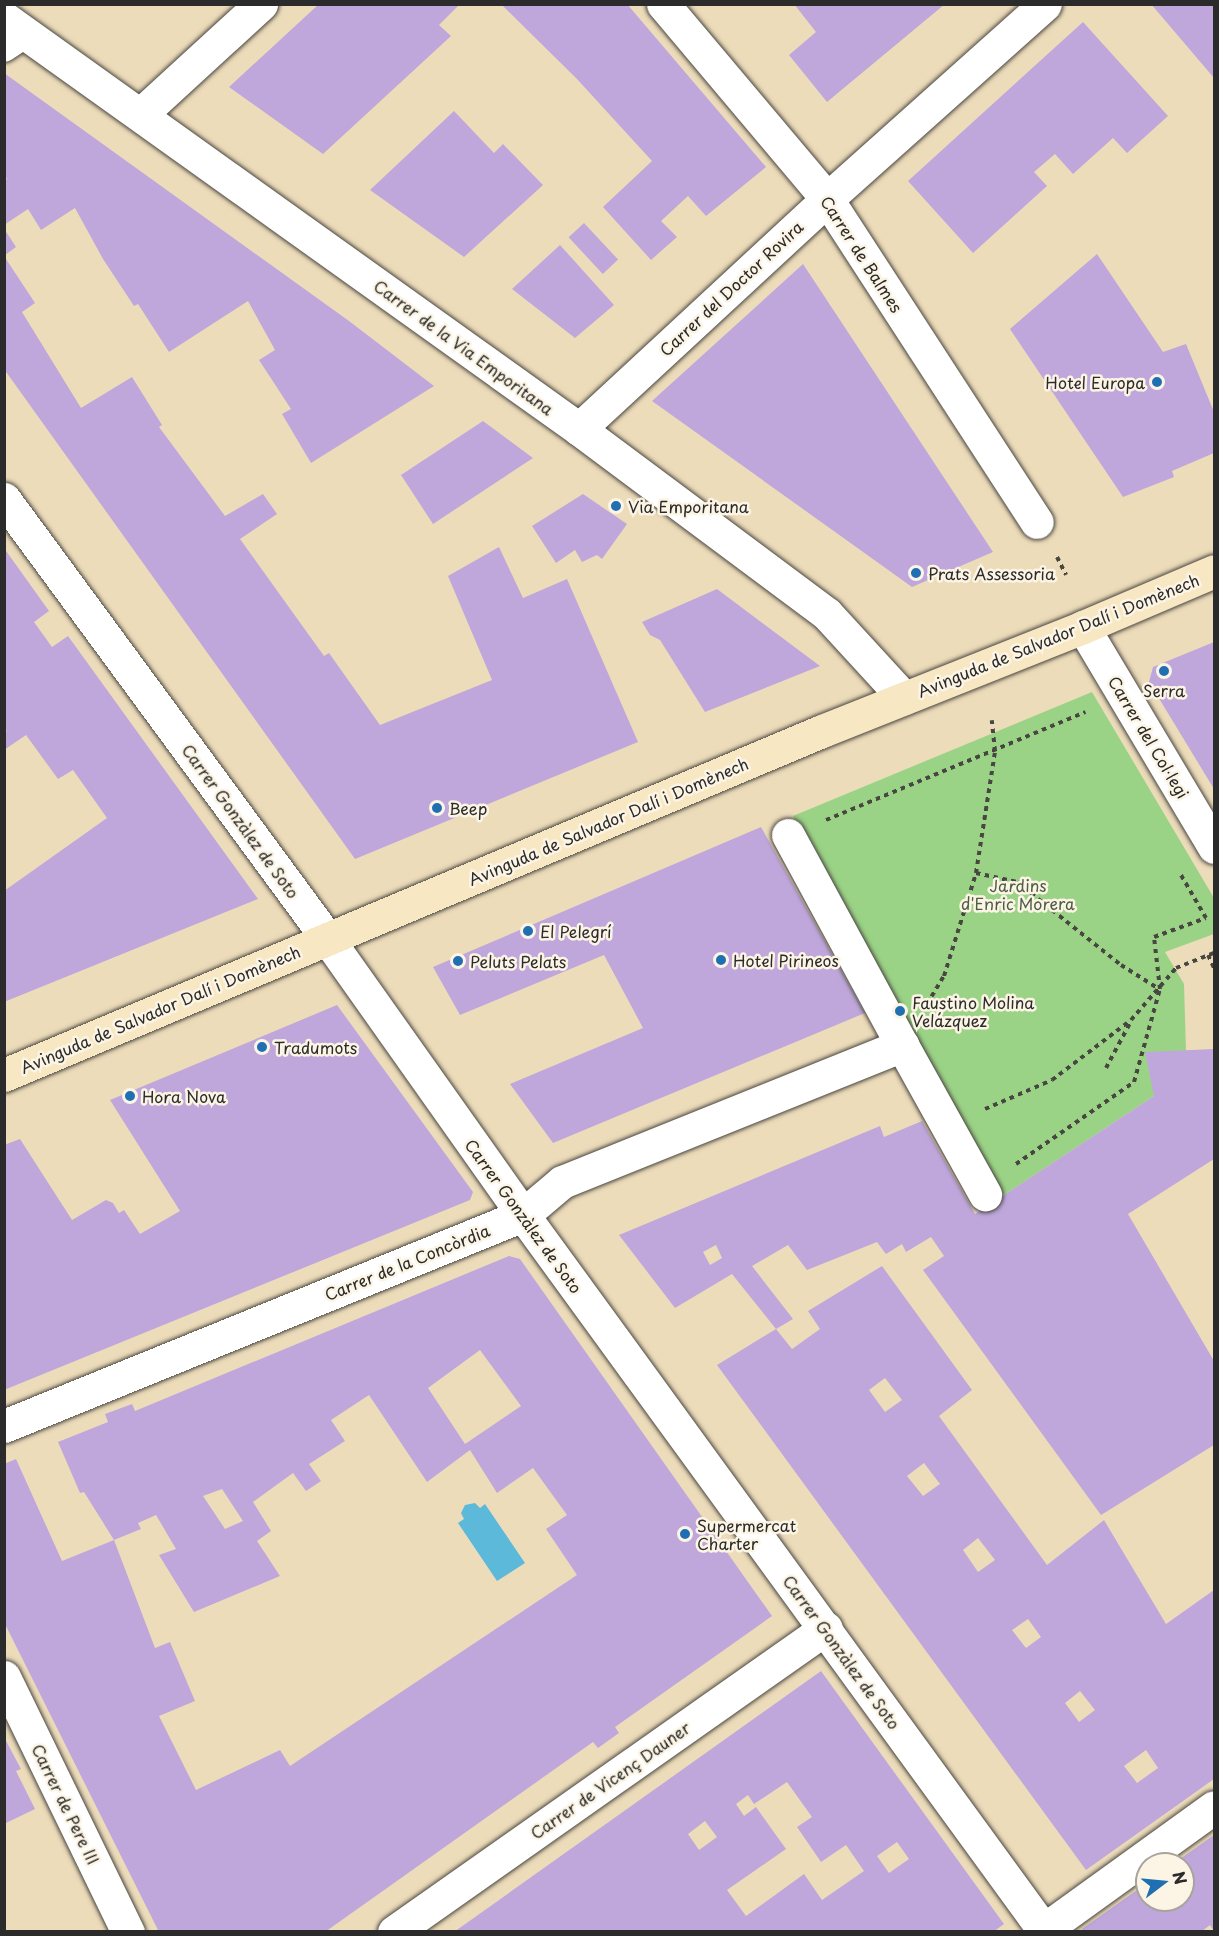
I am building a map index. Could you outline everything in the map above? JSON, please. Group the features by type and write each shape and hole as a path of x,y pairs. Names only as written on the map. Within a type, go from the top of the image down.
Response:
{"main road":[{"name":"Avinguda de Salvador Dalí i Domènech","path":"4,1075 327,938 1215,571"}],"street":[{"path":"141,114 261,4"},
{"name":"Carrer de Balmes","path":"663,4 826,199 1037,522"},
{"name":"Carrer del Doctor Rovira","path":"579,429 826,199 1045,4"},
{"name":"Carrer de la Via Emporitana","path":"11,33 141,114 579,429 827,614 904,698"},
{"name":"Carrer Gonzàlez de Soto","path":"4,499 327,938 523,1215 826,1628 1043,1931"},
{"name":"Carrer del Col·legi","path":"1083,627 1215,848"},
{"path":"788,835 985,1194"},
{"name":"Carrer de la Concòrdia","path":"4,1426 523,1215 562,1182 902,1045"},
{"name":"Carrer de Vicenç Dauner","path":"394,1932 826,1628"},
{"name":"Carrer de Pere III","path":"4,1677 128,1932"},
{"path":"1043,1931 1215,1807"}],"path":[{"path":"788,835 994,751 1085,711 1091,722"},
{"path":"902,1045 944,976 976,873 994,751 992,720"},
{"path":"985,1194 1000,1175 1134,1082 1160,990 1154,937 1206,918 1175,866"},
{"path":"976,873 1017,882 1121,965 1160,990"},
{"path":"944,1120 992,1108 1052,1080 1131,1020 1160,990 1176,968 1215,953"},
{"path":"1208,956 1215,968"},
{"path":"1106,1068 1131,1020"}],"green space":[{"name":"Jardins d'Enric Morera","path":"1092,692 1214,898 1214,934 1165,952 1184,984 1186,1051 1154,1096 1004,1195 793,816"}],"water":[{"path":"475,1503 480,1508 485,1504 525,1563 497,1581 458,1523 464,1519 461,1513 465,1505"}],"building":[{"path":"319,4 460,4 439,25 451,36 323,154 229,87"},
{"path":"501,4 627,4 766,167 706,216 688,196 661,221 677,237 651,260 603,207 652,161 577,79"},
{"path":"794,4 945,4 827,102 789,55 816,32"},
{"path":"1151,4 1214,4 1214,78"},
{"path":"1083,22 1168,116 1127,153 1113,138 1073,174 1055,154 1034,172 1047,186 973,253 908,181"},
{"path":"4,73 349,321 434,386 311,463 282,414 291,409 259,360 275,350 248,301 169,352 138,304 134,306 103,259 75,208 41,230 28,209 4,225 4,181 7,179 4,174"},
{"path":"454,111 494,153 503,144 543,185 464,257 370,190"},
{"path":"584,223 618,260 603,274 569,237"},
{"path":"5,230 16,247 5,255"},
{"path":"560,245 614,305 575,338 512,289"},
{"path":"1097,254 1163,352 1186,344 1214,412 1214,453 1172,471 1174,477 1123,497 1010,329"},
{"path":"4,256 35,303 22,312 81,408 132,377 162,425 159,427 225,516 263,494 277,514 240,539 324,656 329,653 380,725 492,680 448,576 499,547 523,598 567,579 638,742 355,859 4,369"},
{"path":"803,264 993,552 912,587 652,401"},
{"path":"483,421 533,458 433,524 401,475"},
{"path":"583,494 627,524 602,559 597,555 582,562 575,550 556,563 532,526"},
{"path":"4,548 49,611 34,622 52,647 68,636 258,899 4,1002 4,891 107,818 73,770 58,779 26,735 4,750 4,733 7,731 4,728"},
{"path":"717,589 820,666 705,712 660,640 650,635 642,622"},
{"path":"1214,642 1214,789 1149,682 1153,667"},
{"name":"Hotel Pirineos","path":"761,827 865,1013 553,1143 510,1084 643,1028 604,955 460,1015 433,967"},
{"path":"337,1005 473,1192 470,1200 4,1390 4,1145 20,1139 72,1220 106,1200 113,1203 119,1213 124,1210 140,1234 180,1211 110,1100"},
{"path":"1214,1049 1214,1159 1128,1214 1214,1361 1214,1445 1101,1515 923,1270 944,1256 931,1237 906,1252 902,1244 886,1254 877,1242 807,1270 788,1245 752,1266 793,1319 776,1329 732,1274 675,1308 619,1235 880,1126 884,1137 922,1121 975,1214 1154,1096 1145,1052","holes":["716,1245 722,1258 710,1265 703,1252"]},
{"path":"509,1256 520,1259 772,1616 615,1727 619,1733 598,1748 593,1742 325,1932 159,1932 4,1622 4,1464 16,1459 62,1561 114,1540 84,1492 80,1493 58,1442 108,1422 105,1414 132,1404 135,1411","holes":["480,1350 521,1406 465,1444 428,1388","369,1395 427,1482 470,1450 497,1493 533,1468 567,1515 546,1529 577,1575 290,1766 280,1750 196,1790 159,1716 195,1701 170,1642 155,1648 114,1540 141,1529 138,1523 156,1515 176,1549 159,1555 194,1612 280,1576 257,1541 271,1531 253,1502 293,1473 306,1491 321,1481 309,1464 345,1441 331,1420","222,1489 243,1521 225,1529 203,1496"]},
{"path":"882,1266 972,1390 939,1416 1047,1565 1104,1520 1166,1624 1214,1590 1214,1779 1086,1870 717,1365 776,1329 792,1349 820,1329 808,1311","holes":["885,1378 902,1400 885,1412 869,1390","924,1463 940,1484 923,1496 907,1476","978,1538 995,1560 978,1572 963,1550","1028,1619 1041,1637 1026,1648 1012,1630","1080,1691 1095,1710 1079,1722 1065,1703","1146,1750 1158,1768 1137,1783 1124,1766"]},
{"path":"821,1671 1004,1924 993,1932 454,1932","holes":["787,1782 812,1817 797,1827 821,1862 846,1845 864,1871 822,1900 804,1874 746,1916 727,1890 786,1849 756,1807 744,1816 736,1804 748,1795 754,1804","705,1821 717,1837 699,1850 688,1834","897,1842 909,1859 889,1873 877,1856"]},
{"path":"4,1737 21,1769 16,1771 35,1809 4,1824"},
{"path":"1214,1835 1214,1931 1210,1925 1201,1932 1083,1932 1082,1929 1135,1891 1135,1912 1195,1912 1195,1852 1190,1852"}],"place":[{"name":"Hotel Europa","path":"1157,382"},
{"name":"Via Emporitana","path":"616,506"},
{"name":"Prats Assessoria","path":"916,573"},
{"name":"Serra","path":"1164,671"},
{"name":"Beep","path":"437,808"},
{"name":"El Pelegrí","path":"528,931"},
{"name":"Hotel Pirineos","path":"721,960"},
{"name":"Peluts Pelats","path":"458,961"},
{"name":"Faustino Molina Velázquez","path":"900,1011"},
{"name":"Tradumots","path":"262,1047"},
{"name":"Hora Nova","path":"130,1096"},
{"name":"Supermercat Charter","path":"685,1534"}]}
